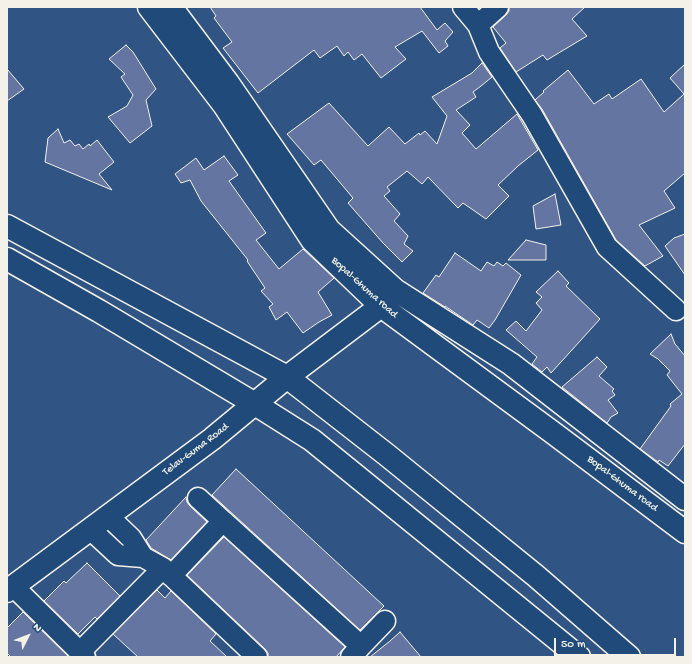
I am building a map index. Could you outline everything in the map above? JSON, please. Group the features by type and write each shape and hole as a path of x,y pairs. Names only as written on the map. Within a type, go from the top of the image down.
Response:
{"street":[{"name":"Bopal-Ghuma road","path":"149,7 224,105 312,240 381,306 685,532"},
{"path":"171,7 228,83 329,230 395,290 511,364 685,500"},
{"path":"463,7 478,25 489,52 532,115 607,247 682,311"},
{"path":"478,25 498,7"},
{"path":"7,226 287,377 387,455 536,576 629,657"},
{"path":"7,259 99,311 255,404 312,440 578,657"},
{"name":"Telav-Guma Road","path":"10,589 212,439 287,377 381,306 395,290"},
{"path":"198,498 223,521 354,654 385,621"},
{"path":"108,516 131,538 143,557 167,572 256,657"},
{"path":"10,589 83,655 167,572 223,521"},
{"path":"90,529 118,555 143,557"}],"building":[{"path":"210,7 420,7 437,30 445,23 453,32 445,41 448,46 439,53 422,31 395,47 406,59 381,78 362,54 354,60 348,52 344,56 337,46 320,58 314,50 258,93 223,48 232,42 214,18 216,16"},
{"path":"509,7 585,7 572,19 587,36 547,60 543,55 516,72 500,48 506,43 493,27 506,15 509,11"},
{"path":"126,45 133,52 156,89 146,100 152,126 130,143 108,117 127,106 133,95 121,77 125,74 109,59"},
{"path":"482,63 492,77 473,92 476,97 456,110 470,125 462,133 476,149 517,114 538,150 498,185 509,196 486,219 463,203 458,208 428,177 422,184 407,171 387,187 390,191 384,196 400,214 394,221 408,236 404,244 413,251 402,262 348,203 353,198 321,160 314,165 287,134 329,103 368,146 389,127 405,144 419,133 420,135 425,131 437,144 447,116 432,97 472,73"},
{"path":"685,64 685,173 664,191 675,208 639,225 663,256 645,266 616,240 542,109 535,100 544,92 543,91 568,70 594,104 609,94 612,99 641,79 664,112 684,94 670,78"},
{"path":"7,69 24,89 7,101"},
{"path":"58,129 64,143 70,140 75,146 79,144 83,149 89,144 90,146 97,140 114,162 99,174 112,190 45,162 48,138"},
{"path":"224,156 238,175 229,181 266,233 256,240 279,269 303,249 334,278 318,292 332,315 303,333 287,312 276,320 269,307 273,304 261,291 265,288 247,261 248,260 201,201 190,180 181,183 175,174 196,158 204,170"},
{"path":"555,194 561,225 536,229 533,206"},
{"path":"685,234 685,275 665,246 674,238"},
{"path":"526,240 546,245 546,260 508,260"},
{"path":"455,253 481,271 487,262 494,266 497,262 503,266 506,263 521,275 489,328 477,320 473,325 423,293 436,275 439,277"},
{"path":"558,271 569,283 566,286 600,319 551,373 547,367 542,372 532,364 537,357 506,330 516,321 526,331 542,310 536,303 542,297 536,292"},
{"path":"671,334 675,344 685,356 685,444 668,466 659,460 658,462 640,449 671,406 670,404 682,394 667,375 670,371 658,359 650,354"},
{"path":"597,357 607,367 599,376 614,389 612,391 615,395 608,400 618,413 611,417 607,423 562,387"},
{"path":"236,469 384,606 360,630 212,495"},
{"path":"186,497 190,506 207,522 171,560 151,548 146,540"},
{"path":"224,537 345,647 336,657 268,657 268,653 265,649 187,575"},
{"path":"87,563 120,596 97,619 95,617 78,634 44,601 64,581 66,583"},
{"path":"157,590 165,598 171,591 216,634 210,641 227,657 138,657 113,634"},
{"path":"23,612 69,657 11,657 7,653 7,628"},
{"path":"400,632 421,657 370,657 390,641"}]}
